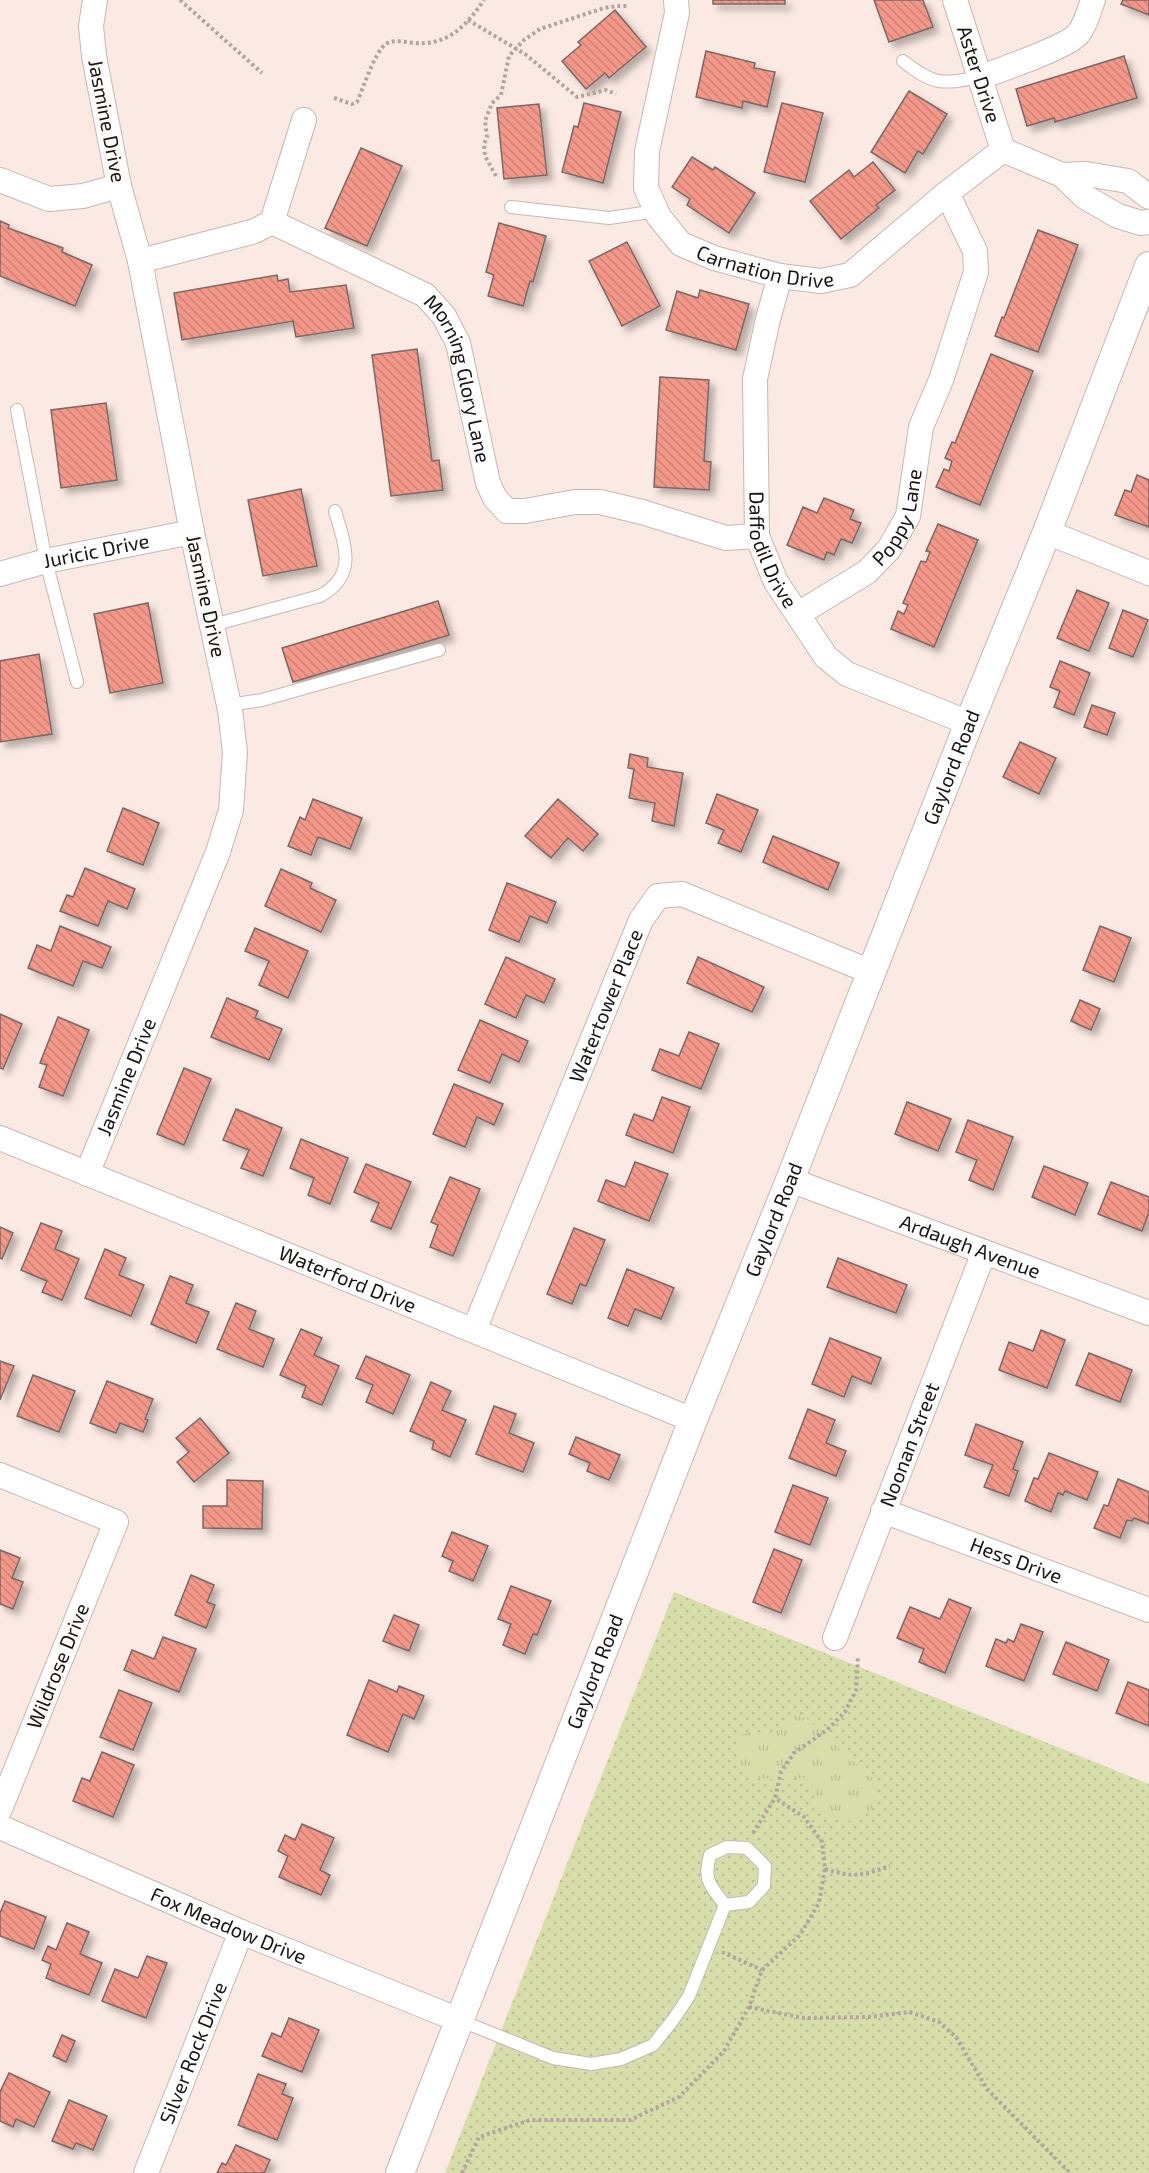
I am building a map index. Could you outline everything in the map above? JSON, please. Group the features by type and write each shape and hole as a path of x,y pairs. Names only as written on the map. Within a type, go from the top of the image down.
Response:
{"street":[{"name":"Jasmine Drive","path":"87,1174 222,842 231,810 235,752 229,705 192,532 140,261 118,186 94,56 91,26 95,0"},
{"name":"Carnation Drive","path":"676,0 677,13 647,151 646,188 657,211 681,244 714,258 780,276 822,281 850,275 947,193 1003,150"},
{"name":"Aster Drive","path":"956,0 1003,150"},
{"path":"981,77 1060,46 1077,35 1088,16 1093,0"},
{"path":"140,261 255,231 272,222 304,120"},
{"path":"1003,150 1062,175 1084,197 1118,216 1141,223 1149,222"},
{"path":"1062,175 1086,174 1128,181 1149,197"},
{"path":"0,180 49,199 83,196 118,186"},
{"name":"Poppy Lane","path":"798,614 867,572 889,549 908,516 921,427 941,380 976,272 975,251 947,193"},
{"name":"Morning Glory Lane","path":"272,222 425,296 444,316 458,343 488,483 495,498 507,511 525,511 575,502 600,502 642,512 726,538 757,536"},
{"name":"Gaylord Road","path":"400,2173 693,1420 1047,532 1149,267"},
{"name":"Daffodil Drive","path":"780,276 755,379 757,536 776,582 826,657 847,674 969,723"},
{"name":"Juricic Drive","path":"0,574 46,561 192,532"},
{"path":"1047,532 1149,573"},
{"name":"Watertower Place","path":"474,1330 641,921 658,896 682,894 871,972"},
{"name":"Waterford Drive","path":"0,1138 693,1420"},
{"name":"Ardaugh Avenue","path":"790,1180 1149,1313"},
{"name":"Noonan Street","path":"835,1638 984,1252"},
{"name":"Wildrose Drive","path":"0,1475 116,1522 0,1809"},
{"name":"Hess Drive","path":"883,1511 1149,1610"},
{"name":"Fox Meadow Drive","path":"0,1827 241,1932 459,2020"},
{"name":"Silver Rock Drive","path":"146,2173 241,1932"}],"lane":[{"path":"903,61 925,78 948,83 981,77"},
{"path":"511,207 609,218 657,211"},
{"path":"17,410 46,561 77,682"},
{"path":"213,625 320,596 334,588 345,573 345,546 335,511"},
{"path":"229,705 262,700 439,650"},
{"path":"727,1847 747,1848 765,1866 764,1886 749,1902 725,1905 710,1886 706,1871 710,1855 727,1847"},
{"path":"459,2020 553,2058 591,2064 621,2059 653,2045 673,2020 689,1996 725,1905"}],"path":[{"path":"180,0 262,73"},
{"path":"334,98 352,104 357,102 378,54 385,44 395,41 418,43 437,41 453,36 484,0"},
{"path":"496,176 485,156 484,144 487,137 485,122 492,103 501,95 509,56 524,40 540,29 604,8 629,6"},
{"path":"468,20 516,48 549,72 577,97 606,90 616,94"},
{"path":"747,1848 756,1826 775,1798 781,1772 794,1753 827,1730 845,1712 856,1690 858,1657"},
{"path":"825,1869 849,1876 862,1875 890,1866"},
{"path":"710,1947 762,1970"},
{"path":"749,2007 803,2018 867,2017 910,2012 939,2022 956,2037 987,2089 1070,2173"}],"green space":[{"path":"674,1592 1149,1784 1149,2173 445,2173"},
{"path":"793,1715 806,1718 874,1780 875,1793 871,1811 848,1821 836,1819 816,1805 813,1786 804,1778 764,1778 739,1767 736,1744 739,1736 752,1731 769,1734"}],"building":[{"path":"713,0 785,0 785,4 713,4"},
{"path":"874,0 923,0 933,27 889,42"},
{"path":"1123,0 1149,0 1149,15 1121,4"},
{"path":"615,10 646,47 609,78 605,73 586,89 562,61 581,45 578,42"},
{"path":"706,51 755,63 754,68 775,72 767,107 743,101 742,108 696,97"},
{"path":"1124,56 1137,98 1055,122 1054,118 1027,126 1016,89"},
{"path":"909,91 947,114 923,154 918,151 905,173 871,152"},
{"path":"584,103 621,112 603,183 562,172 574,126 578,127"},
{"path":"782,103 823,113 805,182 764,172"},
{"path":"539,104 547,175 504,179 497,108"},
{"path":"361,148 402,166 367,246 325,228"},
{"path":"692,157 713,170 715,167 755,193 729,233 687,205 690,199 672,187"},
{"path":"873,162 895,190 876,205 879,208 841,239 810,201 849,170 854,177"},
{"path":"0,221 9,225 8,228 63,248 62,252 92,265 75,306 0,276"},
{"path":"499,223 546,236 533,282 530,281 523,306 488,296 494,275 486,272"},
{"path":"1038,230 1078,245 1038,352 995,336"},
{"path":"627,242 660,306 622,326 589,261"},
{"path":"277,275 278,281 288,279 290,292 346,285 354,328 296,337 293,321 182,340 174,293"},
{"path":"700,290 749,304 736,350 666,330 677,291 698,298"},
{"path":"417,349 432,461 439,460 443,490 391,496 372,355"},
{"path":"991,354 1033,371 980,505 936,487 944,469 949,471 952,461 945,458 952,442 955,443"},
{"path":"660,377 709,380 704,461 711,462 709,490 654,487"},
{"path":"106,403 117,480 61,488 51,410"},
{"path":"1137,475 1149,480 1149,527 1115,515 1125,490 1131,492"},
{"path":"301,489 317,566 263,576 248,500"},
{"path":"824,498 854,510 850,519 861,523 852,543 841,539 834,555 827,552 824,560 787,545 803,507 817,513"},
{"path":"938,524 978,540 934,647 891,629 898,611 904,614 908,605 903,603 921,561 926,562 930,552 926,551"},
{"path":"1077,590 1109,603 1089,651 1057,638"},
{"path":"438,601 449,635 293,682 282,648"},
{"path":"148,603 163,683 110,693 94,614"},
{"path":"1123,610 1148,620 1133,657 1109,648"},
{"path":"39,654 52,734 0,742 0,661"},
{"path":"1060,661 1090,673 1074,715 1054,707 1060,691 1050,687"},
{"path":"1092,705 1115,713 1107,735 1084,727"},
{"path":"1020,742 1056,758 1039,794 1003,777"},
{"path":"630,754 648,758 647,767 683,773 674,826 652,821 655,803 629,798 634,769 628,768"},
{"path":"717,794 758,810 741,852 718,843 724,830 706,823"},
{"path":"313,799 362,818 350,849 318,837 311,855 288,846 300,817 305,820"},
{"path":"558,799 598,834 583,851 568,838 551,858 525,836"},
{"path":"123,808 159,823 143,865 107,851"},
{"path":"773,836 839,863 828,890 763,862"},
{"path":"85,868 135,889 127,909 108,901 98,926 60,911 67,895 73,897"},
{"path":"281,869 312,883 310,888 336,900 321,932 265,906"},
{"path":"507,883 556,902 547,923 530,916 519,942 489,930"},
{"path":"60,926 111,947 102,968 83,961 73,986 28,968 37,945 51,951"},
{"path":"1100,926 1131,938 1114,982 1083,970"},
{"path":"255,928 308,951 288,998 259,985 269,961 245,951"},
{"path":"506,957 555,979 544,1003 526,995 516,1018 485,1004"},
{"path":"698,957 764,987 752,1012 687,983"},
{"path":"227,998 258,1011 255,1018 282,1029 269,1060 211,1037"},
{"path":"1080,1000 1100,1009 1091,1030 1071,1021"},
{"path":"0,1014 22,1024 3,1069 0,1068"},
{"path":"58,1017 89,1030 63,1096 39,1087 47,1065 40,1063"},
{"path":"480,1020 528,1041 519,1062 502,1054 490,1083 458,1070"},
{"path":"689,1032 719,1044 701,1089 652,1070 660,1049 679,1056"},
{"path":"184,1068 211,1079 184,1145 157,1134"},
{"path":"454,1084 503,1104 494,1125 477,1117 465,1147 433,1134"},
{"path":"662,1097 690,1107 673,1153 626,1135 634,1114 653,1121"},
{"path":"907,1102 951,1119 938,1151 895,1134"},
{"path":"236,1109 282,1128 263,1176 241,1168 249,1150 223,1140"},
{"path":"968,1120 1013,1137 993,1190 969,1180 977,1160 956,1152"},
{"path":"301,1139 348,1158 330,1204 308,1195 314,1178 290,1168"},
{"path":"635,1162 668,1174 649,1221 598,1201 606,1180 625,1187"},
{"path":"366,1164 411,1182 391,1229 371,1221 379,1203 354,1192"},
{"path":"1044,1166 1088,1183 1075,1215 1032,1197"},
{"path":"450,1177 480,1189 453,1256 430,1247 438,1225 431,1222"},
{"path":"1111,1182 1149,1197 1149,1212 1142,1231 1098,1214"},
{"path":"41,1223 62,1231 55,1249 79,1259 62,1300 42,1292 47,1281 21,1270"},
{"path":"0,1227 13,1233 2,1259 0,1258"},
{"path":"574,1228 605,1240 586,1286 580,1284 572,1304 547,1294"},
{"path":"105,1249 126,1258 119,1275 144,1285 131,1316 85,1298"},
{"path":"838,1258 907,1285 896,1313 827,1287"},
{"path":"627,1269 674,1288 661,1319 635,1309 628,1326 608,1318"},
{"path":"170,1276 193,1285 186,1303 209,1312 196,1343 151,1324"},
{"path":"236,1303 256,1311 249,1329 274,1339 263,1367 217,1349"},
{"path":"301,1329 322,1338 314,1355 339,1366 322,1405 302,1397 306,1386 280,1375"},
{"path":"1041,1330 1065,1340 1047,1388 999,1370 1009,1342 1033,1351"},
{"path":"830,1338 881,1358 871,1384 852,1376 844,1397 812,1384"},
{"path":"1089,1353 1132,1370 1120,1402 1076,1385"},
{"path":"366,1356 410,1375 393,1414 366,1402 373,1385 356,1378"},
{"path":"0,1361 14,1366 0,1400"},
{"path":"33,1375 75,1391 59,1432 17,1416"},
{"path":"107,1381 153,1399 145,1419 148,1420 143,1432 120,1423 116,1433 90,1423"},
{"path":"431,1382 451,1391 442,1410 466,1420 450,1457 432,1449 434,1441 410,1431"},
{"path":"494,1406 516,1414 509,1433 534,1443 523,1472 476,1454"},
{"path":"808,1409 835,1420 826,1443 846,1451 836,1476 789,1458"},
{"path":"200,1418 229,1453 194,1482 177,1462 189,1452 176,1438"},
{"path":"976,1424 1023,1442 1013,1469 1018,1471 1009,1496 984,1487 993,1465 965,1455"},
{"path":"576,1437 620,1455 609,1480 587,1471 590,1463 569,1454"},
{"path":"1049,1453 1098,1472 1087,1500 1065,1491 1063,1495 1058,1493 1051,1512 1025,1501 1034,1478 1038,1479"},
{"path":"1118,1479 1149,1492 1149,1524 1134,1518 1132,1521 1127,1520 1120,1538 1094,1528 1104,1505 1108,1506"},
{"path":"227,1480 263,1481 262,1529 203,1528 203,1506 227,1506"},
{"path":"793,1485 828,1498 810,1545 775,1532"},
{"path":"452,1532 488,1546 473,1581 449,1571 453,1561 442,1556"},
{"path":"774,1549 802,1560 781,1613 753,1602"},
{"path":"0,1550 20,1558 12,1578 23,1582 13,1609 0,1604"},
{"path":"191,1575 214,1585 207,1602 215,1605 206,1628 175,1615"},
{"path":"511,1586 551,1601 537,1635 533,1634 525,1654 503,1645 511,1624 498,1619"},
{"path":"949,1599 971,1608 945,1673 919,1662 924,1649 897,1638 910,1607 940,1619"},
{"path":"394,1615 419,1625 409,1651 383,1641"},
{"path":"1021,1624 1043,1632 1024,1681 986,1666 996,1639 1006,1643 1008,1639 1014,1642"},
{"path":"163,1637 196,1649 179,1692 124,1670 132,1650 154,1659"},
{"path":"1066,1642 1109,1660 1097,1691 1053,1674"},
{"path":"369,1680 397,1692 399,1686 424,1696 414,1719 403,1714 388,1752 347,1735"},
{"path":"1128,1682 1149,1690 1149,1726 1116,1713"},
{"path":"119,1690 152,1703 133,1750 100,1737"},
{"path":"102,1752 134,1765 113,1817 73,1801 82,1778 90,1781"},
{"path":"302,1824 334,1838 320,1870 330,1875 321,1895 279,1877 288,1856 278,1851 285,1835 295,1840"},
{"path":"5,1901 46,1917 34,1949 0,1936 0,1913"},
{"path":"67,1923 89,1932 80,1954 102,1963 89,1995 46,1978 51,1964 42,1960 48,1946 56,1950"},
{"path":"147,1956 167,1963 146,2018 102,2001 115,1969 138,1978"},
{"path":"289,2018 319,2030 302,2072 262,2056 272,2033 281,2037"},
{"path":"62,2035 75,2041 66,2062 53,2056"},
{"path":"9,2073 50,2092 34,2127 16,2119 13,2127 0,2121 0,2092"},
{"path":"258,2074 286,2084 282,2094 293,2098 277,2140 238,2125"},
{"path":"69,2100 107,2116 93,2150 76,2143 73,2149 52,2141"},
{"path":"236,2145 270,2160 264,2173 217,2173 222,2163 226,2165"}]}
